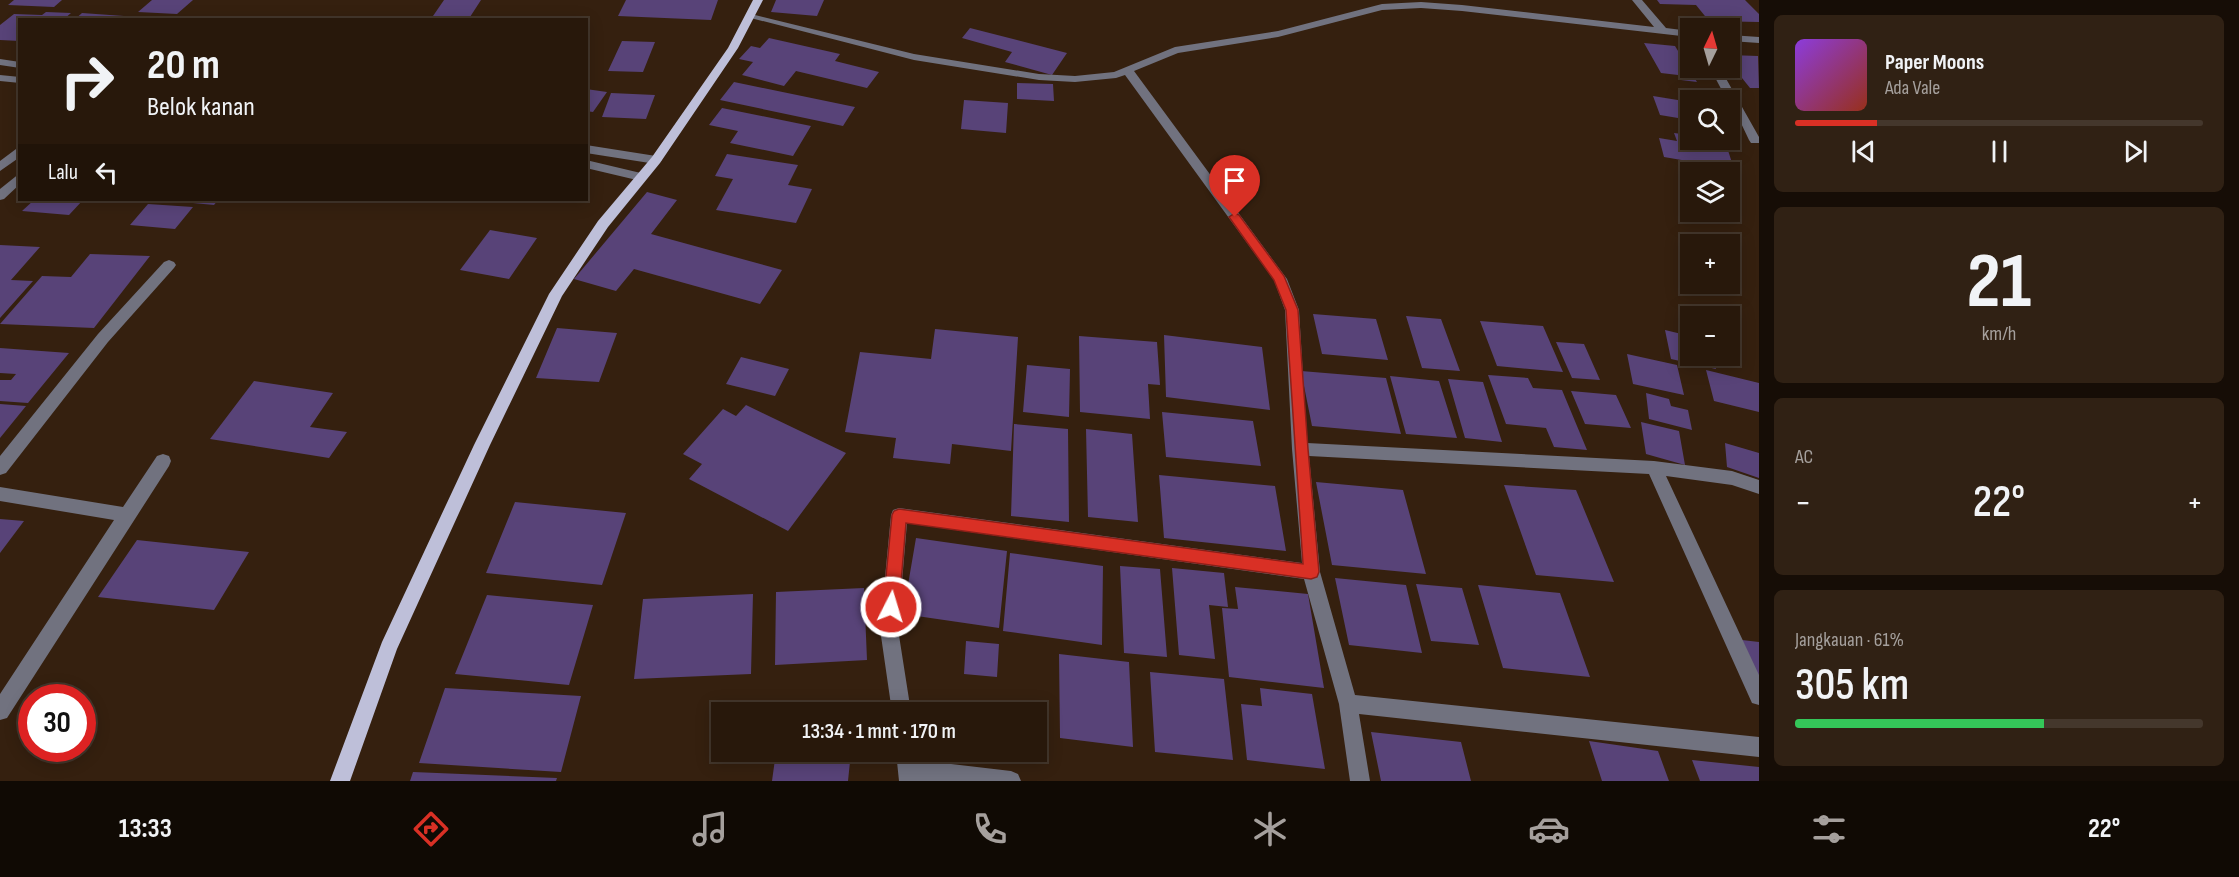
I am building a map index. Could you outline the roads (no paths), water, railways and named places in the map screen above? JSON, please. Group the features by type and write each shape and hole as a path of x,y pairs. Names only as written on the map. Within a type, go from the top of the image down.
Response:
{"main road":[{"path":"340,781 388,648 482,445 556,294 603,224 656,160 733,48 758,0"}],"street":[{"path":"1637,0 1663,31"},
{"path":"750,15 914,57 1039,77 1075,80 1116,75 1175,50 1278,34 1382,7 1421,5 1462,8 1680,33"},
{"path":"1740,39 1759,40"},
{"path":"0,62 18,65"},
{"path":"1127,70 1280,279 1292,310 1300,449 1311,572 1348,704 1360,781"},
{"path":"0,78 18,80"},
{"path":"1721,78 1755,140"},
{"path":"588,149 656,160"},
{"path":"0,167 18,152"},
{"path":"588,164 641,177"},
{"path":"0,196 18,179"},
{"path":"0,468 102,340 149,285 170,265"},
{"path":"1300,449 1654,468 1732,478 1759,487"},
{"path":"0,711 8,687 163,461"},
{"path":"1654,468 1759,696"},
{"path":"0,494 127,515"},
{"path":"900,702 889,629 899,515 1311,572"},
{"path":"1348,704 1759,747"},
{"path":"908,767 1011,781"}]}
